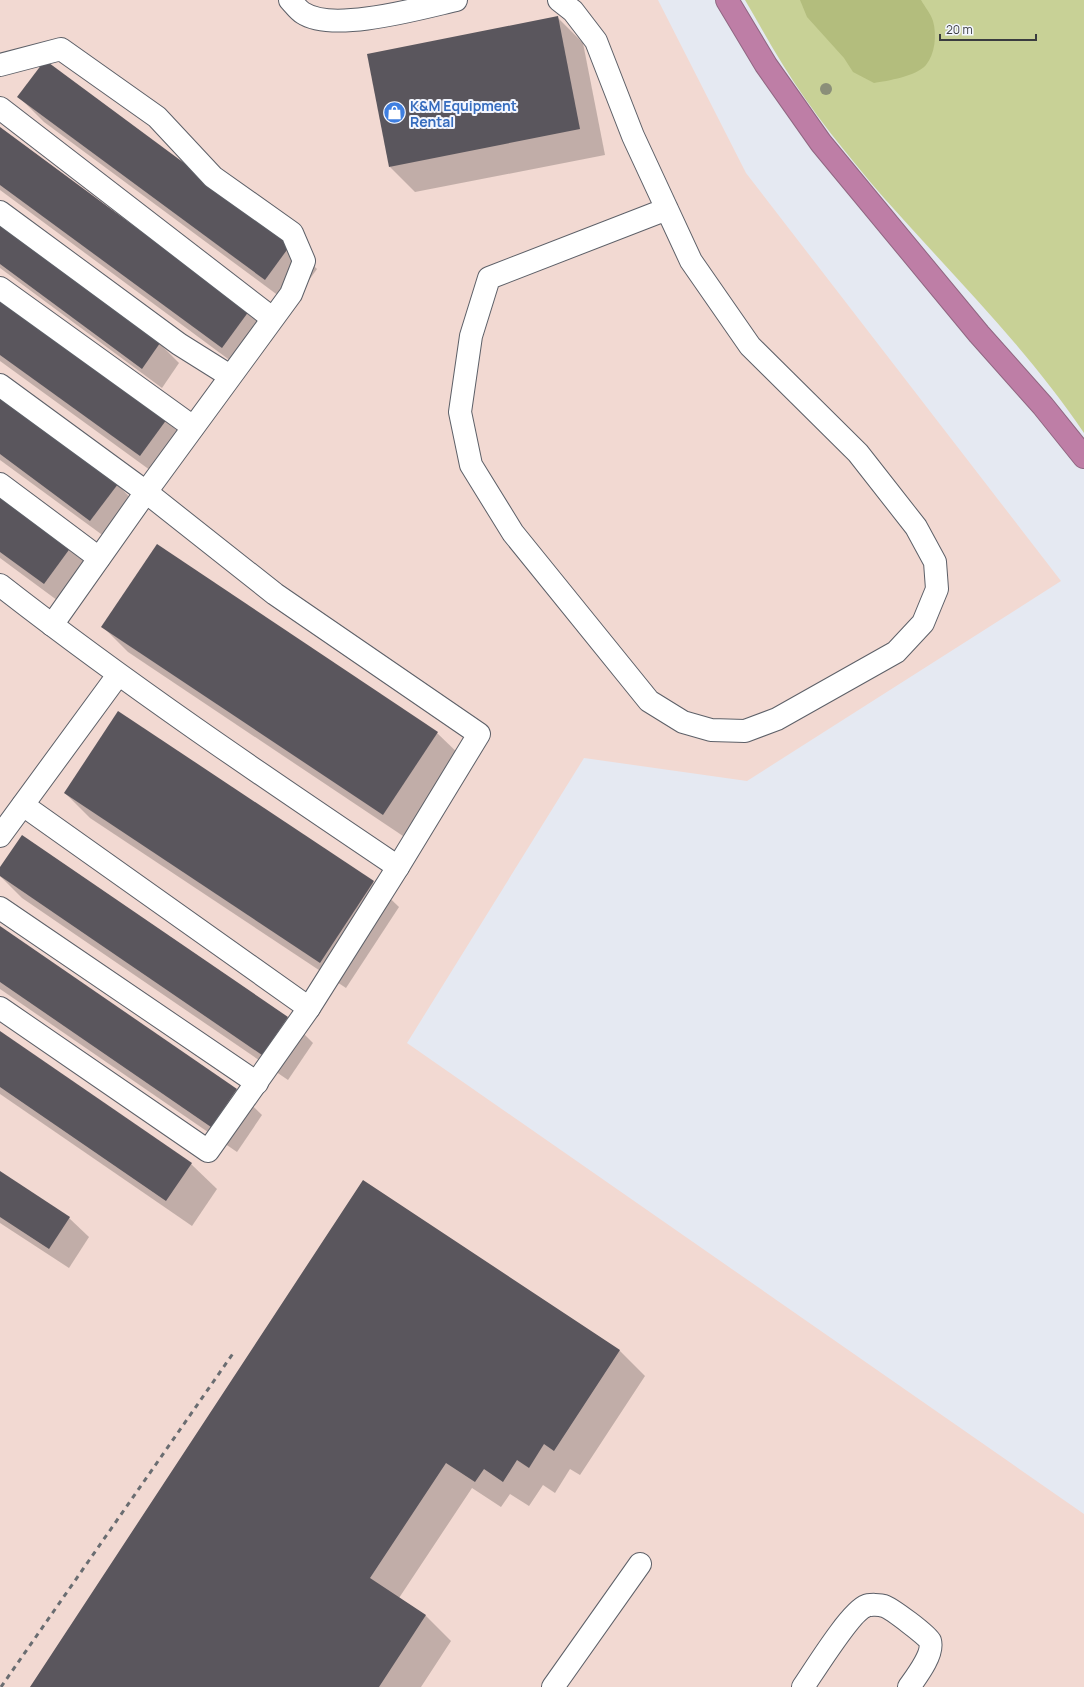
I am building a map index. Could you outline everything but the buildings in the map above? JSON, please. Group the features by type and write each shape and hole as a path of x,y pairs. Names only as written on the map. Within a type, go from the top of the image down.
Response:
{"highway":[{"path":"727,0 766,65 822,143 979,334 1084,457"}],"lane":[{"path":"290,0 303,14 324,21 378,18 456,0"},
{"path":"559,0 573,11 596,41 633,136 667,209 691,261 750,346 858,452 916,527 935,562 937,589 923,623 896,652 777,719 745,731 711,730 683,722 649,701 513,533 471,465 460,412 471,336 489,278 667,209"},
{"path":"0,65 60,49 157,117 213,177 292,233 304,261 291,294 146,492 52,625"},
{"path":"0,108 272,318"},
{"path":"0,212 179,344 230,376"},
{"path":"0,288 193,427"},
{"path":"0,385 146,492 274,594 479,734 398,867 308,1008 208,1151 0,1008"},
{"path":"0,484 99,558"},
{"path":"0,585 118,675 276,786 398,867"},
{"path":"0,836 118,675"},
{"path":"23,805 308,1008"},
{"path":"0,908 256,1082"},
{"path":"553,1687 640,1564"},
{"path":"803,1687 854,1614 866,1605 884,1606 926,1634 930,1642 929,1653 923,1666 909,1687"}],"shaded area":[{"path":"0,0 658,0 746,173 1061,581 747,781 584,758 407,1043 1084,1514 1084,1687 0,1687"}],"green space":[{"path":"745,0 1084,0 1084,433 1062,402 1014,342 884,198 831,133 794,82"},
{"path":"800,0 921,0 931,16 934,26 935,38 929,61 922,69 909,75 874,83 853,72 844,58 807,17"}],"railway":[{"path":"1,1687 234,1352"}],"place":[{"name":"K&M Equipment Rental","path":"394,113"}]}
